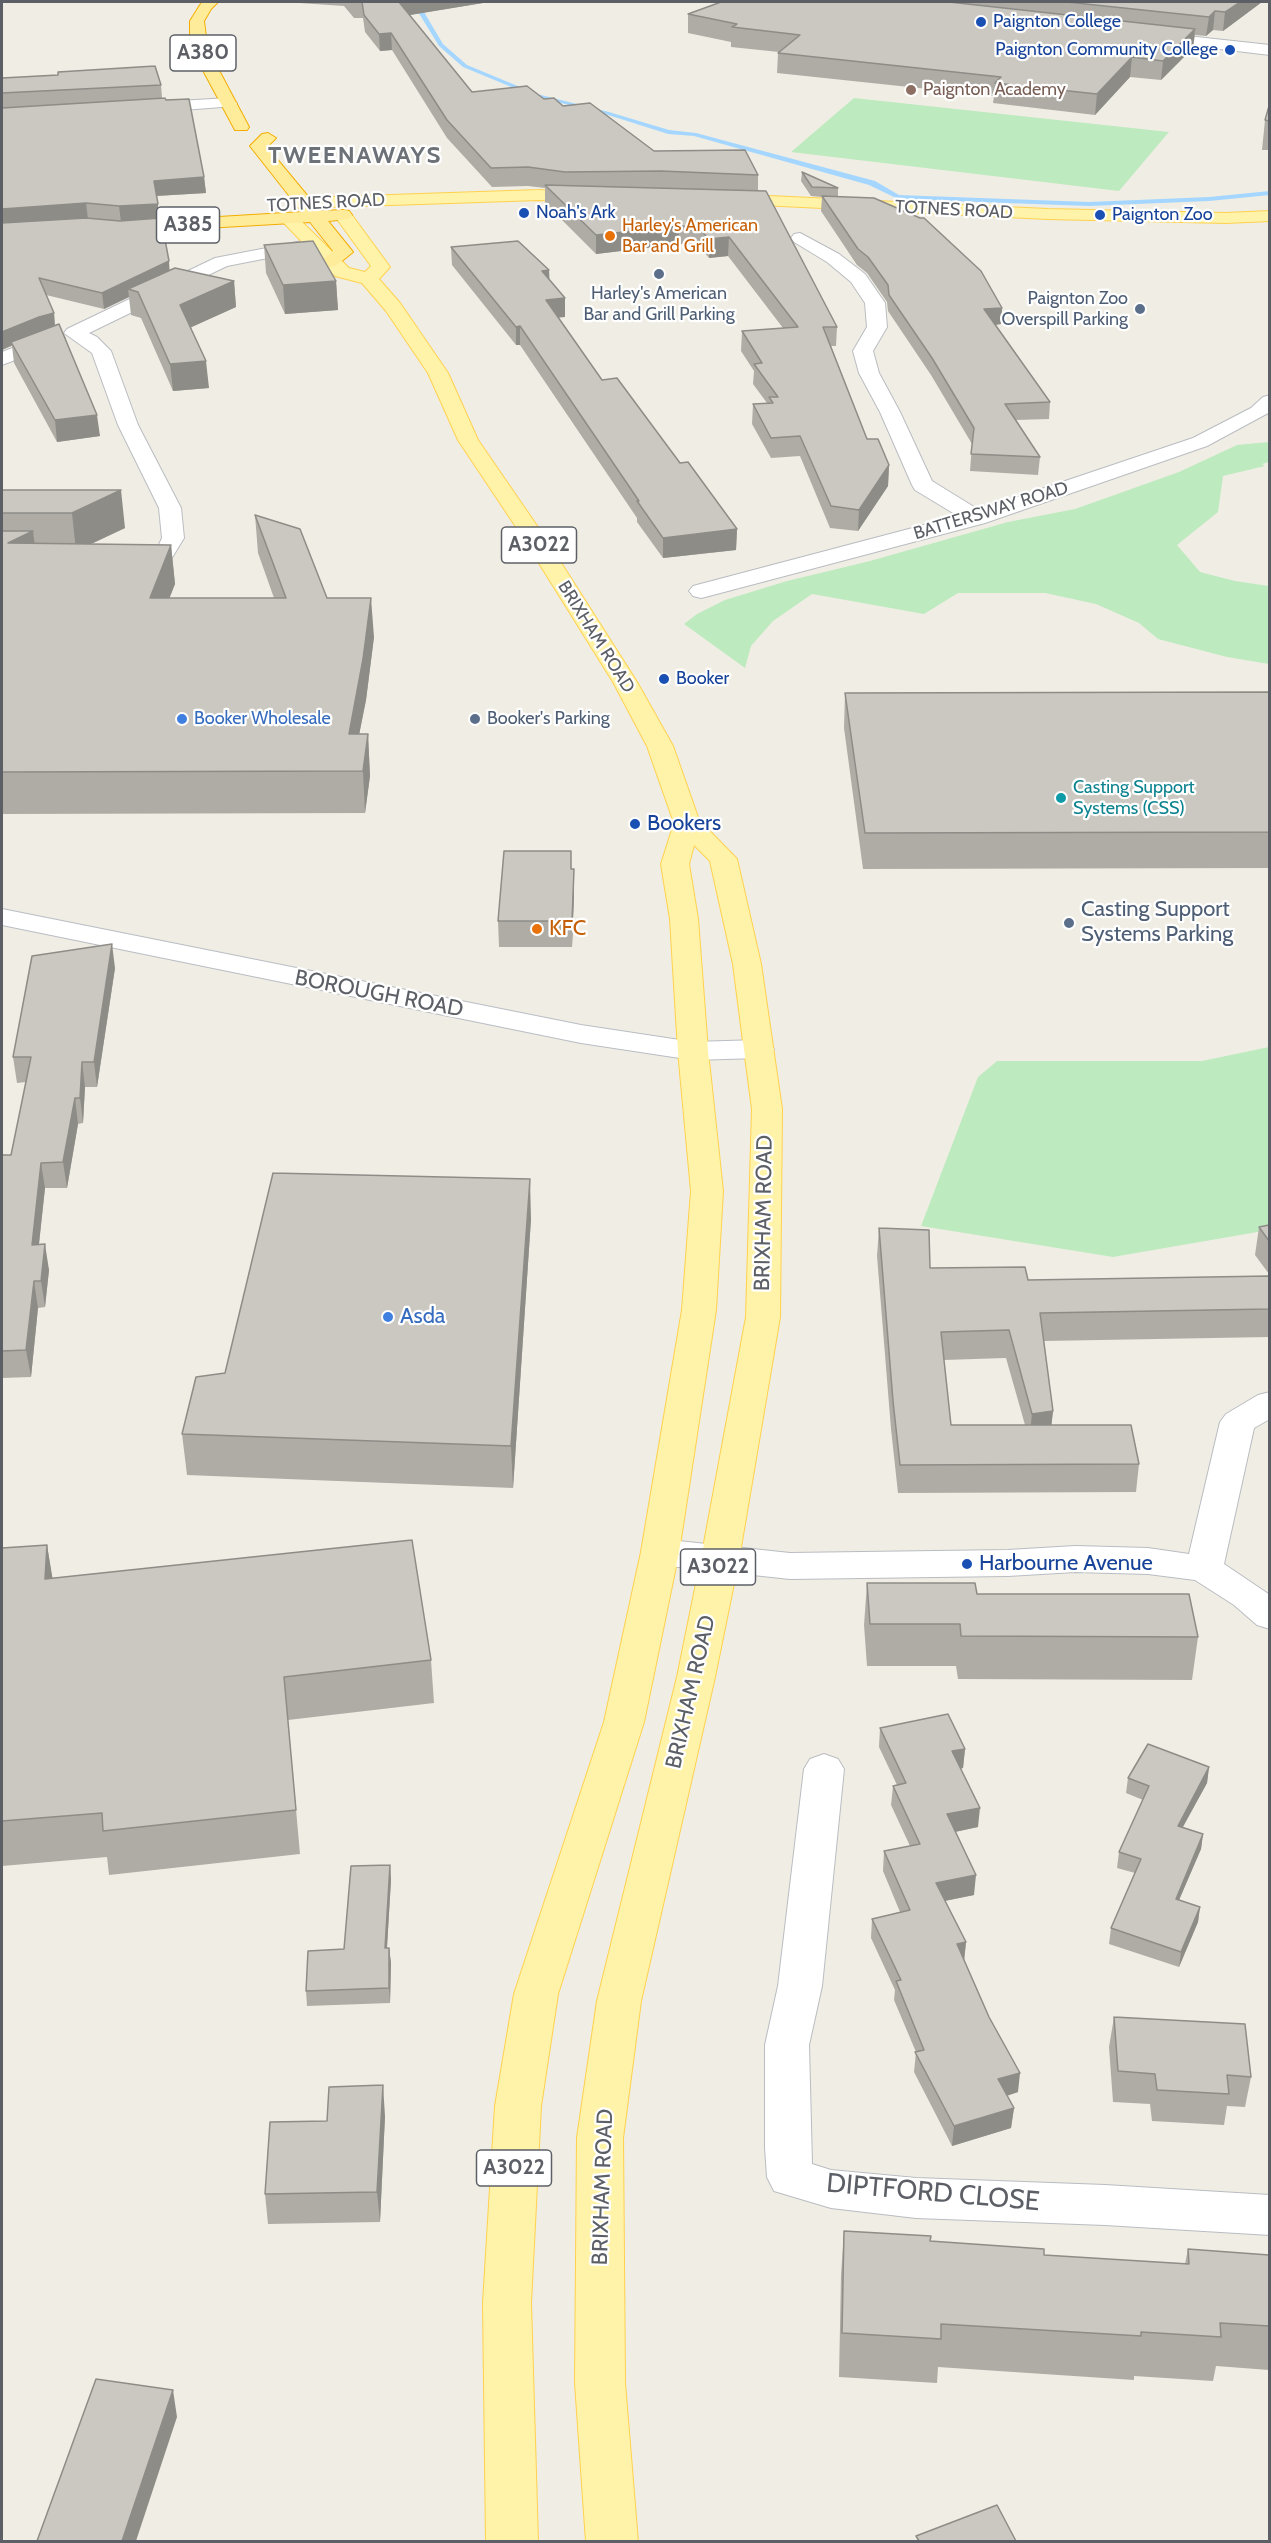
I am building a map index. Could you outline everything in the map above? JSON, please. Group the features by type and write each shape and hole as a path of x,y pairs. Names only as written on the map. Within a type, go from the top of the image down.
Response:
{"highway":[{"name":"A380","path":"211,2 205,6 197,21 198,37 206,61 241,127"},
{"path":"236,145 230,136 241,127 261,132 299,170"},
{"path":"268,138 258,146 345,252 330,261"},
{"path":"315,186 338,208"},
{"name":"TOTNES ROAD","path":"102,224 121,229 338,208"}],"main road":[{"name":"TOTNES ROAD","path":"338,208 540,205 565,198 606,197"},
{"name":"TOTNES ROAD","path":"708,198 1048,214 1226,218 1269,216"},
{"name":"TOTNES ROAD","path":"1163,216 1269,207"},
{"path":"283,212 342,272 369,279 381,267 338,208"},
{"name":"BRIXHAM ROAD","path":"369,279 393,307 438,373 468,440 533,536 625,682 660,746 687,823 723,859 747,964 767,1110 763,1317 720,1558 696,1677 619,2001 600,2138 600,2383 612,2541"},
{"name":"A3022","path":"512,2541 507,2303 518,2106 536,1994 624,1722 660,1552 699,1310 706,1203 684,919 675,864 687,823"}],"street":[{"path":"1135,35 1269,50"},
{"path":"133,108 229,104"},
{"path":"800,238 833,258 858,278 876,303 877,327 863,351 869,373 890,412 923,485 977,518"},
{"path":"2,359 49,339 75,333 213,259 248,256 313,245"},
{"path":"13,334 75,333 90,341 101,351 128,425 170,508 172,538 168,549 162,556 140,561 109,561"},
{"name":"BATTERSWAY ROAD","path":"701,591 977,518 1200,442 1258,412 1269,401"},
{"name":"BOROUGH ROAD","path":"2,917 569,1032 693,1051 759,1049"},
{"path":"1204,1569 1238,1422 1269,1403"},
{"path":"660,1552 790,1566 967,1564 1075,1558 1148,1561 1204,1569 1247,1596 1269,1616"},
{"name":"DIPTFORD CLOSE","path":"824,1769 800,1986 786,2045 790,2177 831,2189 916,2198 1106,2205 1269,2215"}],"green space":[{"path":"854,98 1169,132 1119,191 791,152"},
{"path":"1269,442 1269,462 1262,464 1265,466 1223,476 1218,512 1177,545 1200,572 1235,581 1269,586 1269,664 1227,657 1158,639 1139,623 1096,604 1045,593 958,593 924,614 812,594 773,621 751,646 745,668 684,624 697,614 725,600 787,581 870,561 1008,522 1075,509 1179,472 1237,445"},
{"path":"1269,1047 1269,1230 1113,1257 921,1226 978,1077 997,1061 1202,1061"}],"building":[{"path":"362,2 399,2 472,92 527,86 544,99 554,98 563,106 590,103 654,151 745,150 758,175 661,171 565,172 528,167 491,168 447,120 391,33 379,34 364,15"},
{"path":"721,2 949,2 1195,29 1163,61 1132,57 1097,94 995,83 1001,77 778,53 800,35 732,27 737,24 688,14"},
{"path":"1067,2 1240,2 1225,12 1215,11 1209,17"},
{"path":"155,66 161,85 2,93 2,78"},
{"path":"165,98 166,100 189,99 204,177 154,181 158,204 119,206 86,203 2,209 2,108"},
{"path":"1269,106 1269,121 1265,120"},
{"path":"802,172 838,188 812,187"},
{"path":"545,185 766,191 837,327 823,327 867,439 878,439 889,465 859,510 831,506 800,436 771,438 753,404 773,403 769,397 778,397 754,364 762,363 742,331 798,327 729,237 709,239 698,227 679,226 596,235"},
{"path":"822,196 874,198 924,218 981,271 1002,308 984,309 1050,402 1005,404 1040,457 971,454 974,428 932,358 889,295 888,285 868,257 858,249"},
{"path":"86,218 120,221 161,218 169,261 102,293 39,278 54,313 2,332 2,223"},
{"path":"313,241 336,281 283,285 264,245"},
{"path":"518,241 549,270 542,271 565,298 546,300 602,380 617,378 680,463 688,462 737,529 663,538 520,326 516,327 451,247"},
{"path":"175,268 234,281 180,305 206,361 170,364 138,292 128,289"},
{"path":"59,324 97,415 55,420 11,342"},
{"path":"2,490 121,490 72,513 2,513"},
{"name":"Booker Wholesale","path":"255,515 300,529 327,598 371,598 363,659 349,734 368,734 363,771 2,772 2,531 33,531 8,543 171,545 150,598 286,598"},
{"name":"Casting Support Systems (CSS)","path":"1269,692 1269,832 865,833 845,693"},
{"path":"504,851 571,851 571,869 574,869 572,921 498,921"},
{"path":"112,944 94,1062 82,1062 80,1098 75,1098 63,1162 41,1163 32,1245 45,1244 41,1281 34,1281 26,1350 2,1351 2,1155 11,1155 31,1057 13,1057 32,956"},
{"name":"Asda","path":"273,1173 530,1179 511,1446 182,1434 196,1377 225,1373"},
{"path":"1269,1225 1269,1241 1259,1227"},
{"path":"879,1228 929,1230 930,1268 1025,1267 1028,1280 1269,1276 1269,1309 1040,1313 1053,1411 1032,1414 1009,1330 941,1332 951,1425 1131,1425 1139,1464 900,1465"},
{"path":"412,1540 431,1660 284,1677 296,1810 103,1831 102,1813 2,1821 2,1548 47,1545 45,1579"},
{"path":"867,1583 975,1583 977,1594 1189,1594 1198,1637 961,1636 960,1624 870,1624"},
{"path":"948,1714 965,1749 952,1751 980,1808 947,1814 976,1875 936,1883 966,1942 957,1944 989,2017 1020,2073 998,2079 1014,2108 954,2126 915,2052 924,2050 896,1981 901,1980 872,1919 910,1910 884,1851 920,1844 893,1786 906,1783 880,1728"},
{"path":"1148,1744 1209,1767 1178,1826 1203,1834 1176,1899 1200,1907 1181,1952 1111,1928 1141,1859 1119,1852 1149,1786 1128,1778"},
{"path":"390,1865 385,1948 389,1948 389,1988 306,1991 308,1951 344,1949 351,1866"},
{"path":"1114,2017 1245,2024 1251,2077 1227,2075 1229,2094 1157,2090 1155,2074 1118,2071"},
{"path":"383,2085 377,2192 265,2194 270,2122 327,2121 329,2087"},
{"path":"844,2231 931,2236 930,2241 1044,2249 1044,2255 1189,2264 1188,2249 1269,2255 1269,2326 1220,2323 1221,2337 1141,2332 1141,2336 941,2324 941,2339 842,2333"},
{"path":"96,2379 173,2390 122,2541 37,2541"},
{"path":"997,2505 1016,2541 919,2541 916,2536"}],"waterway":[{"path":"415,2 441,45 465,66 535,95 607,113 668,132 694,134 872,183 898,197 1089,204 1209,199 1270,193"}],"place":[{"name":"Paignton College","path":"981,22"},
{"name":"Paignton Community College","path":"1230,50"},
{"name":"Paignton Academy","path":"911,90"},
{"name":"Noah's Ark","path":"524,213"},
{"name":"Paignton Zoo","path":"1100,215"},
{"name":"Harley's American Bar and Grill","path":"610,236"},
{"name":"Harley's American Bar and Grill Parking","path":"659,274"},
{"name":"Paignton Zoo Overspill Parking","path":"1140,309"},
{"name":"Booker","path":"664,679"},
{"name":"Booker Wholesale","path":"182,719"},
{"name":"Booker's Parking","path":"475,719"},
{"name":"Casting Support Systems (CSS)","path":"1061,798"},
{"name":"Bookers","path":"635,824"},
{"name":"Casting Support Systems Parking","path":"1069,923"},
{"name":"KFC","path":"537,929"},
{"name":"Asda","path":"388,1317"},
{"name":"Harbourne Avenue","path":"967,1564"}],"district":[{"name":"TWEENAWAYS","path":"355,156"}]}
